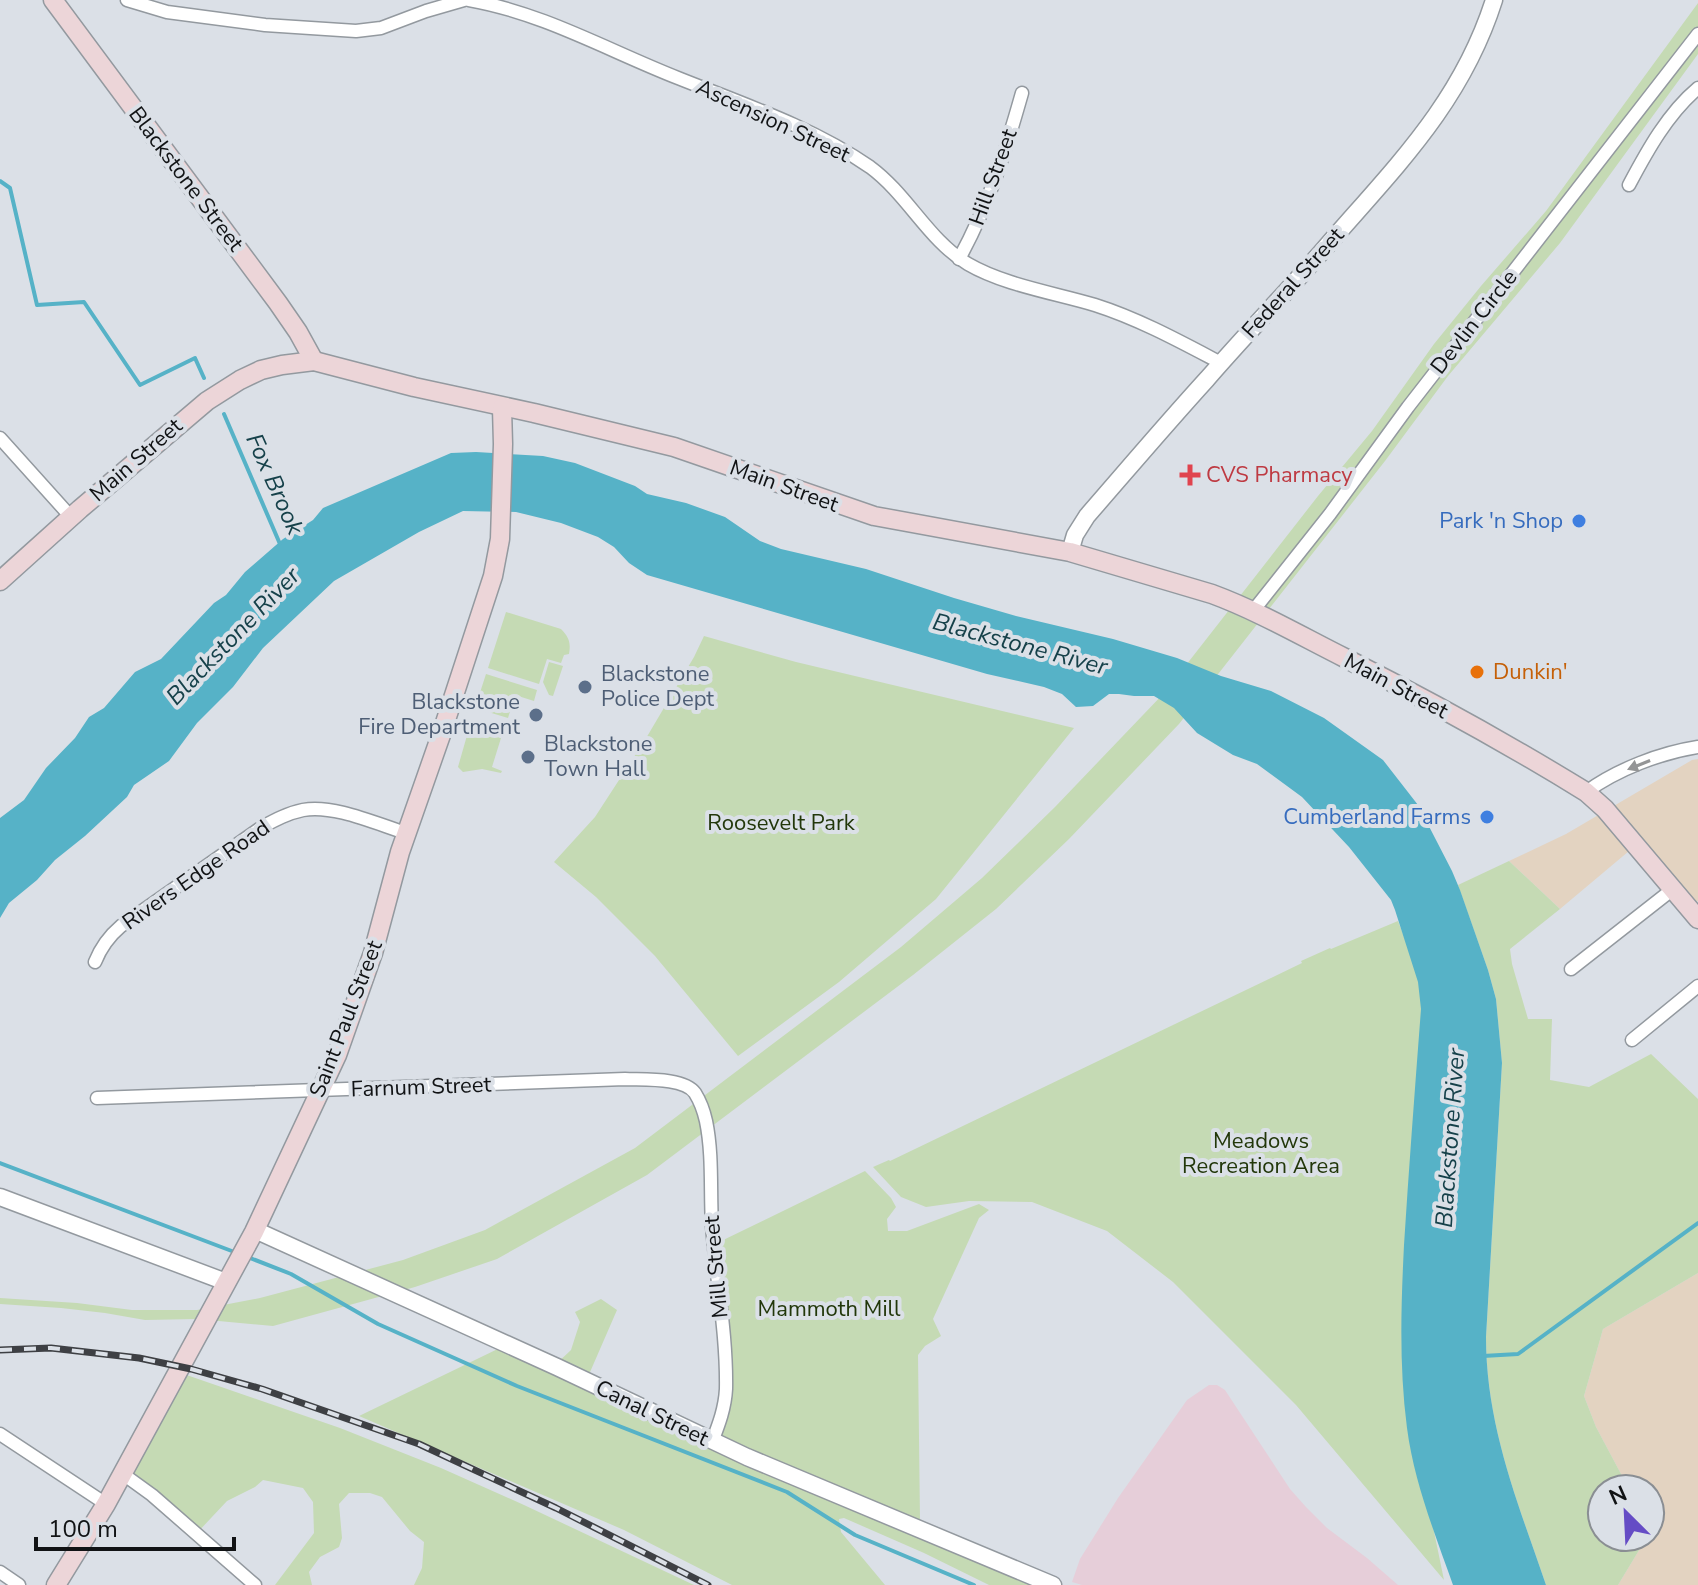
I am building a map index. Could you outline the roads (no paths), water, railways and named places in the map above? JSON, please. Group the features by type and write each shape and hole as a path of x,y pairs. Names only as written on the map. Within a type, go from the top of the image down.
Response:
{"main road":[{"name":"Blackstone Street","path":"53,0 273,297 314,361"},
{"name":"Main Street","path":"0,581 191,412 215,395 261,370 314,361 674,447 863,513 1070,552 1212,594 1253,611 1404,688 1591,796 1698,919"},
{"name":"Saint Paul Street","path":"56,1585 123,1474 255,1230 337,1055 373,953 406,833 493,576 500,539 502,408"}],"street":[{"name":"Ascension Street","path":"127,0 167,12 265,25 356,31 381,28 466,0 497,5 539,18 836,145 873,169 896,191 943,247 985,273 1099,307 1175,338 1221,363"},
{"name":"Federal Street","path":"1070,552 1075,535 1087,516 1418,142 1460,79 1482,34 1494,0"},
{"name":"Devlin Circle","path":"1253,611 1698,34"},
{"path":"1629,185 1676,109 1698,88"},
{"name":"Hill Street","path":"959,259 979,221 999,171 1022,93"},
{"path":"0,438 71,517"},
{"path":"1591,796 1625,770 1661,756 1698,747"},
{"name":"Rivers Edge Road","path":"95,962 101,947 121,926 262,827 284,816 306,809 330,810 406,833"},
{"path":"1571,969 1673,889"},
{"path":"1632,1040 1698,986"},
{"name":"Farnum Street","path":"97,1098 625,1079 670,1082 684,1085 694,1092"},
{"name":"Mill Street","path":"694,1092 702,1106 709,1143 712,1225 725,1367 722,1419 712,1442"},
{"path":"0,1197 226,1282"},
{"name":"Canal Street","path":"255,1230 557,1367 712,1442 1053,1585"},
{"path":"0,1434 106,1504"},
{"path":"123,1474 152,1495 251,1584"},
{"path":"0,1572 19,1585"}],"water":[{"name":"Blackstone River","path":"451,453 543,456 575,463 635,486 647,494 725,517 760,541 781,549 866,569 1016,616 1177,658 1221,676 1271,691 1324,718 1383,760 1418,805 1452,871 1496,999 1502,1063 1486,1337 1487,1370 1491,1402 1506,1464 1546,1585 1453,1585 1426,1508 1410,1448 1404,1405 1402,1314 1421,1009 1418,982 1391,900 1349,847 1302,797 1257,764 1233,755 1197,733 1174,708 1154,696 1109,694 1093,706 1076,707 1062,694 1044,687 987,674 647,575 598,537 561,523 516,512 463,511 419,532 334,581 263,648 233,687 197,723 169,761 134,785 127,797 9,903 0,918 0,818 24,800 46,768 75,738 89,717 104,708 135,672 161,659 245,572 283,539 313,520 323,508"}],"waterway":[{"name":"Fox Brook","path":"0,181 10,188 37,305 84,302 140,385 195,358 204,378"},
{"name":"Fox Brook","path":"224,414 280,544"},
{"path":"0,1163 237,1253"},
{"path":"1483,1356 1518,1354 1698,1223"},
{"path":"245,1256 291,1274 378,1324 517,1386 787,1492 855,1535 974,1585"}],"railway":[{"path":"0,1350 51,1348 139,1358 262,1389 419,1444 556,1508 708,1585"}],"place":[{"name":"CVS Pharmacy","path":"1190,475"},
{"name":"Park 'n Shop","path":"1579,521"},
{"name":"Dunkin'","path":"1477,672"},
{"name":"Blackstone Police Dept","path":"585,687"},
{"name":"Blackstone Fire Department","path":"536,715"},
{"name":"Blackstone Town Hall","path":"528,757"},
{"name":"Cumberland Farms","path":"1487,817"}],"park label":[{"name":"Roosevelt Park","path":"781,823"},
{"name":"Meadows Recreation Area","path":"1261,1154"},
{"name":"Mammoth Mill","path":"829,1309"}]}
